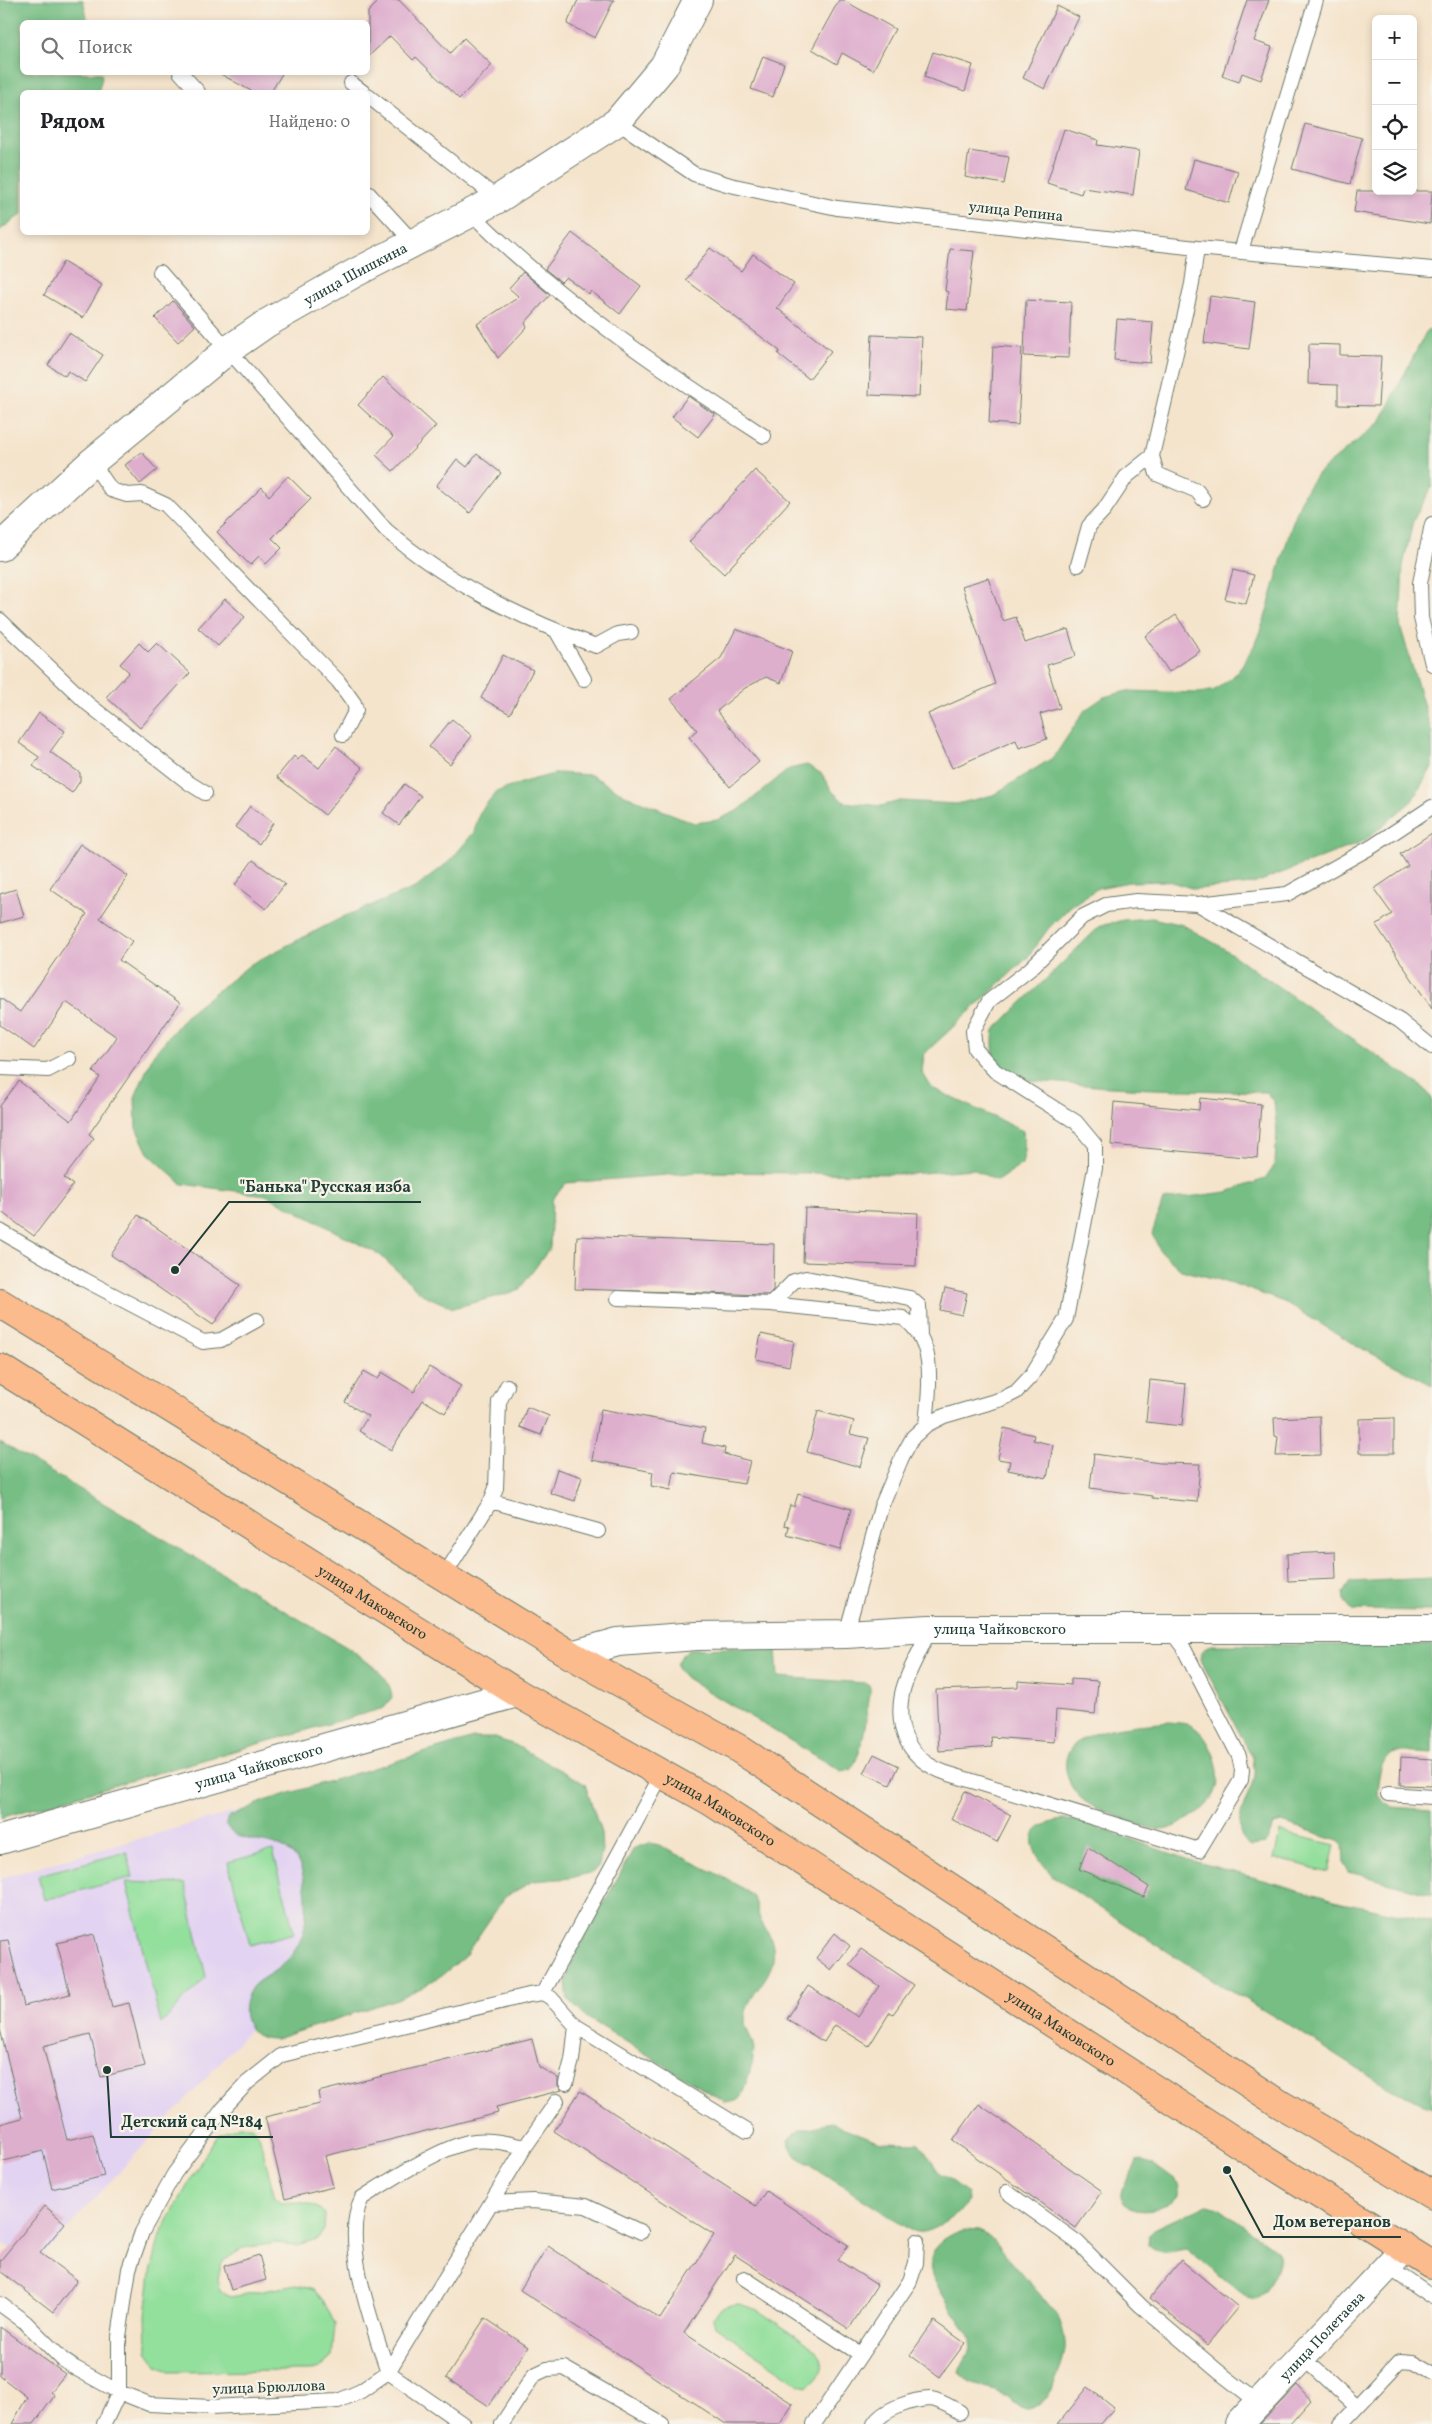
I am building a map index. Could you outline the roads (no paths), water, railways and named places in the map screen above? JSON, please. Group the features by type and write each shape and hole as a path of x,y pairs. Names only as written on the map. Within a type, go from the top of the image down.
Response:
{"highway":[{"path":"0,1303 571,1655 736,1747 1280,2104 1432,2195"},
{"name":"улица Маковского","path":"0,1368 517,1692 710,1801 1232,2140 1396,2258 1432,2265"}],"street":[{"name":"улица Шишкина","path":"0,547 92,462 228,350 276,318 413,242 498,199 616,122 664,66 698,0"},
{"name":"улица Чайковского","path":"571,1655 618,1642 688,1637 846,1634 929,1630 1432,1630"},
{"name":"улица Чайковского","path":"0,1840 517,1692"},
{"name":"улица Полетаева","path":"1239,2424 1396,2258"}],"lane":[{"path":"1241,251 1316,0"},
{"path":"183,75 196,90"},
{"path":"351,83 360,90"},
{"path":"370,98 498,199"},
{"name":"улица Репина","path":"616,122 694,174 730,185 837,208 1197,248 1432,269"},
{"path":"370,195 413,242"},
{"path":"471,213 498,240 588,315 764,436"},
{"path":"1197,248 1192,284 1152,456 1157,474 1197,491 1202,499"},
{"path":"160,272 386,530 412,553 469,589 556,632 596,646 618,634 631,632"},
{"path":"1078,565 1089,526 1104,510 1126,477 1152,456"},
{"path":"92,462 111,490 127,495 142,494 166,505 338,681 354,703 356,710 343,735"},
{"path":"1432,524 1420,583 1421,618 1432,664"},
{"path":"0,620 88,704 189,784 205,793"},
{"path":"556,632 584,679"},
{"path":"846,1634 881,1507 902,1457 913,1438 926,1425 944,1416 1002,1399 1016,1392 1031,1376 1066,1319 1095,1168 1095,1145 1076,1122 995,1071 975,1049 973,1031 989,1002 1030,969 1082,917 1106,905 1136,901 1198,904 1287,894 1373,846 1432,806"},
{"path":"1198,904 1400,1021 1432,1047"},
{"path":"0,1068 48,1070 69,1059"},
{"path":"0,1231 43,1257 203,1342 221,1340 257,1320"},
{"path":"770,1304 794,1282 806,1278 910,1298 919,1306 920,1336 930,1373 926,1425"},
{"path":"618,1298 770,1304 903,1318 911,1324 920,1336"},
{"path":"444,1576 491,1501 498,1475 499,1402 507,1386"},
{"path":"491,1501 598,1531"},
{"path":"929,1630 902,1694 900,1725 907,1744 921,1761 946,1773 1200,1850 1241,1780 1242,1770 1239,1756 1183,1647 1170,1630"},
{"path":"543,1993 662,1774"},
{"path":"1388,1794 1432,1797"},
{"path":"104,2424 119,2392 119,2337 128,2269 142,2232 174,2174 223,2109 247,2083 282,2055 543,1993 551,1998 576,2026 747,2131"},
{"path":"566,2083 572,2060 576,2026"},
{"path":"388,2372 525,2147 557,2102"},
{"path":"463,2424 388,2372 365,2302 355,2234 356,2210 362,2198 444,2151 468,2142 500,2141 525,2147"},
{"path":"1007,2192 1077,2242 1141,2306 1259,2403"},
{"path":"492,2203 533,2201 586,2206 641,2232"},
{"path":"814,2424 910,2281 916,2263 917,2241"},
{"path":"1396,2258 1432,2297"},
{"path":"744,2278 860,2354"},
{"name":"улица Брюллова","path":"0,2304 25,2322 63,2360 119,2392 149,2404 211,2407 338,2401 361,2391 388,2372"},
{"path":"1302,2357 1357,2407"},
{"path":"1341,2424 1400,2362 1413,2362 1432,2373"},
{"path":"502,2424 534,2375 547,2369 564,2368 662,2424"},
{"path":"874,2424 878,2418 906,2404 932,2399 960,2412"}],"place":[{"name":"\"Банька\" Русская изба","path":"175,1270"},
{"name":"Детский сад №184","path":"107,2070"},
{"name":"Дом ветеранов","path":"1227,2170"}]}
